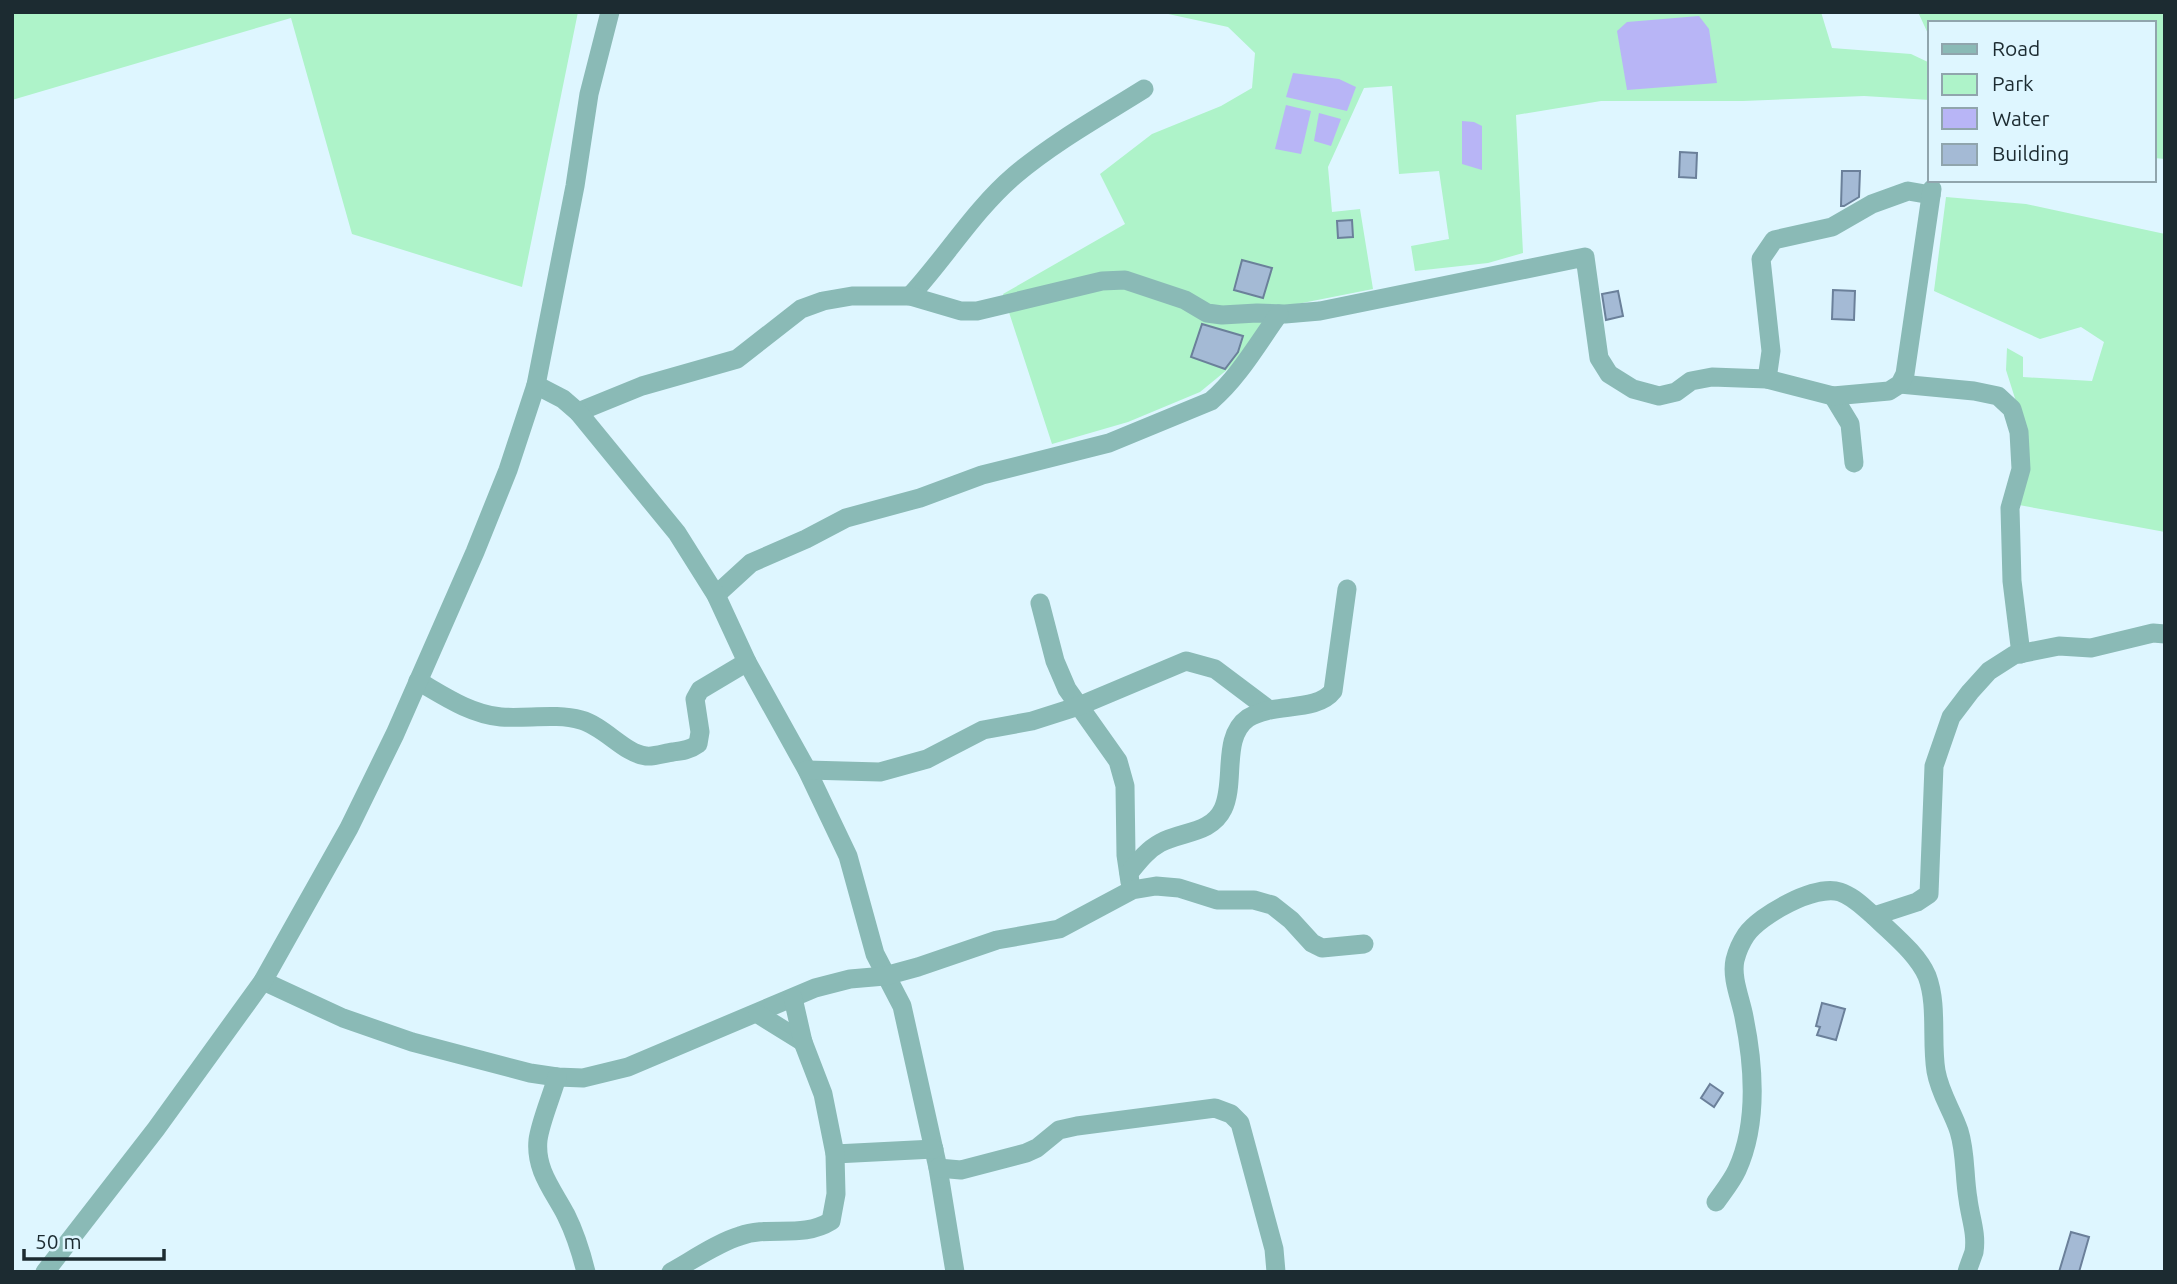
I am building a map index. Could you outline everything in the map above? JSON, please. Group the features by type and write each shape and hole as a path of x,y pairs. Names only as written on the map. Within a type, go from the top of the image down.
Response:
{"street":[{"path":"45,1272 156,1129 264,981 349,828 418,681 508,470 536,385 575,187 589,94 610,12"},
{"path":"910,296 972,220 1016,174 1144,89"},
{"path":"578,412 642,386 737,359 801,309 823,301 852,296 910,296 961,311 977,311 1102,281 1125,280 1185,300 1207,313 1279,314 1320,311 1585,257 1599,358 1609,374 1633,388 1659,396 1676,392 1691,381 1712,377 1767,379 1833,396 1889,391 1900,384 1905,374 1931,192 1908,191 1872,204 1832,228 1774,240 1761,259 1771,351 1767,379"},
{"path":"716,595 751,563 846,518 920,498 982,475 1109,443 1211,401 1239,371 1279,314"},
{"path":"1900,384 1975,391 1998,396 2012,409 2019,432 2021,469 2010,508 2012,582 2021,654"},
{"path":"536,385 563,398 578,412 677,533 716,595 747,662 807,770 848,856 875,954 902,1006 938,1168 955,1272"},
{"path":"1833,396 1850,424 1854,463"},
{"path":"264,981 343,1017 412,1042 530,1073 583,1078 628,1068 815,988 850,979 885,976 989,942 1059,929 1130,882 1158,844 1199,831 1214,822 1224,807 1230,785 1231,758 1236,734 1247,719 1268,709 1316,703 1328,698 1333,691 1347,589"},
{"path":"1040,603 1055,661 1067,689 1118,761 1125,786 1126,855 1130,882"},
{"path":"1874,916 1917,902 1928,894 1934,766 1951,717 1989,671 2014,655 2059,646 2091,648 2165,634"},
{"path":"807,770 880,772 927,759 983,730 1032,721 1079,706 1186,661 1215,669 1268,709"},
{"path":"418,681 464,707 498,717 560,717 582,720 606,731 624,747 646,756 693,748 698,744 700,732 695,699 700,690 747,662"},
{"path":"1130,882 1179,888 1217,900 1254,900 1272,905 1291,920 1311,943 1322,948 1364,944"},
{"path":"1716,1202 1737,1171 1747,1139 1751,1104 1751,1063 1735,976 1735,961 1745,936 1782,907 1826,890 1839,891 1874,916 1902,943 1923,968 1927,978 1931,992 1936,1070 1941,1095 1954,1116 1960,1135 1974,1228 1973,1252 1967,1272"},
{"path":"671,1272 738,1236 759,1231 799,1232 821,1228 831,1222 836,1194 835,1154 823,1094 803,1042 793,998"},
{"path":"758,1013 803,1042"},
{"path":"557,1077 538,1138 539,1162 549,1188 577,1239 586,1272"},
{"path":"938,1168 961,1170 1026,1153 1037,1148 1059,1130 1077,1126 1215,1108 1231,1114 1240,1123 1274,1249 1276,1272"},
{"path":"835,1154 934,1149"}],"green space":[{"path":"12,12 578,12 522,287 352,234 291,18 12,100"},
{"path":"1159,12 1821,12 1832,48 1911,54 1928,62 1928,100 1864,96 1743,101 1601,101 1516,115 1523,253 1488,263 1415,271 1411,246 1449,239 1439,171 1399,174 1392,86 1364,88 1328,167 1332,212 1360,209 1373,289 1287,306 1239,360 1200,392 1128,422 1052,444 1003,294 1125,224 1100,174 1152,134 1221,106 1252,88 1255,53 1228,27"},
{"path":"1918,12 2165,12 2165,159 2156,158 2156,21 1928,21 1928,34"},
{"path":"1946,197 2026,204 2165,234 2165,532 2019,505 2026,433 2006,370 2007,348 2023,357 2023,377 2092,381 2104,342 2081,327 2040,339 1934,291"}],"water":[{"path":"1699,16 1709,29 1717,83 1627,90 1617,31 1627,22"},
{"path":"1293,73 1339,79 1356,87 1347,111 1286,97"},
{"path":"1286,105 1311,111 1301,154 1275,149"},
{"path":"1319,113 1341,119 1331,146 1314,141"},
{"path":"1462,121 1482,126 1482,170 1462,164"}],"building":[{"path":"1680,152 1697,153 1696,178 1679,177"},
{"path":"1842,171 1860,171 1859,197 1844,206 1841,206"},
{"path":"1352,220 1353,237 1338,238 1337,221"},
{"path":"1242,260 1272,268 1263,298 1234,290"},
{"path":"1833,290 1855,291 1854,320 1832,319"},
{"path":"1618,291 1623,316 1606,320 1602,294"},
{"path":"1202,324 1243,336 1238,352 1225,369 1191,357"},
{"path":"1822,1003 1845,1009 1836,1040 1817,1035 1820,1027 1816,1026"},
{"path":"1710,1084 1723,1093 1714,1107 1701,1098"},
{"path":"2071,1232 2089,1237 2079,1272 2059,1272"}]}
